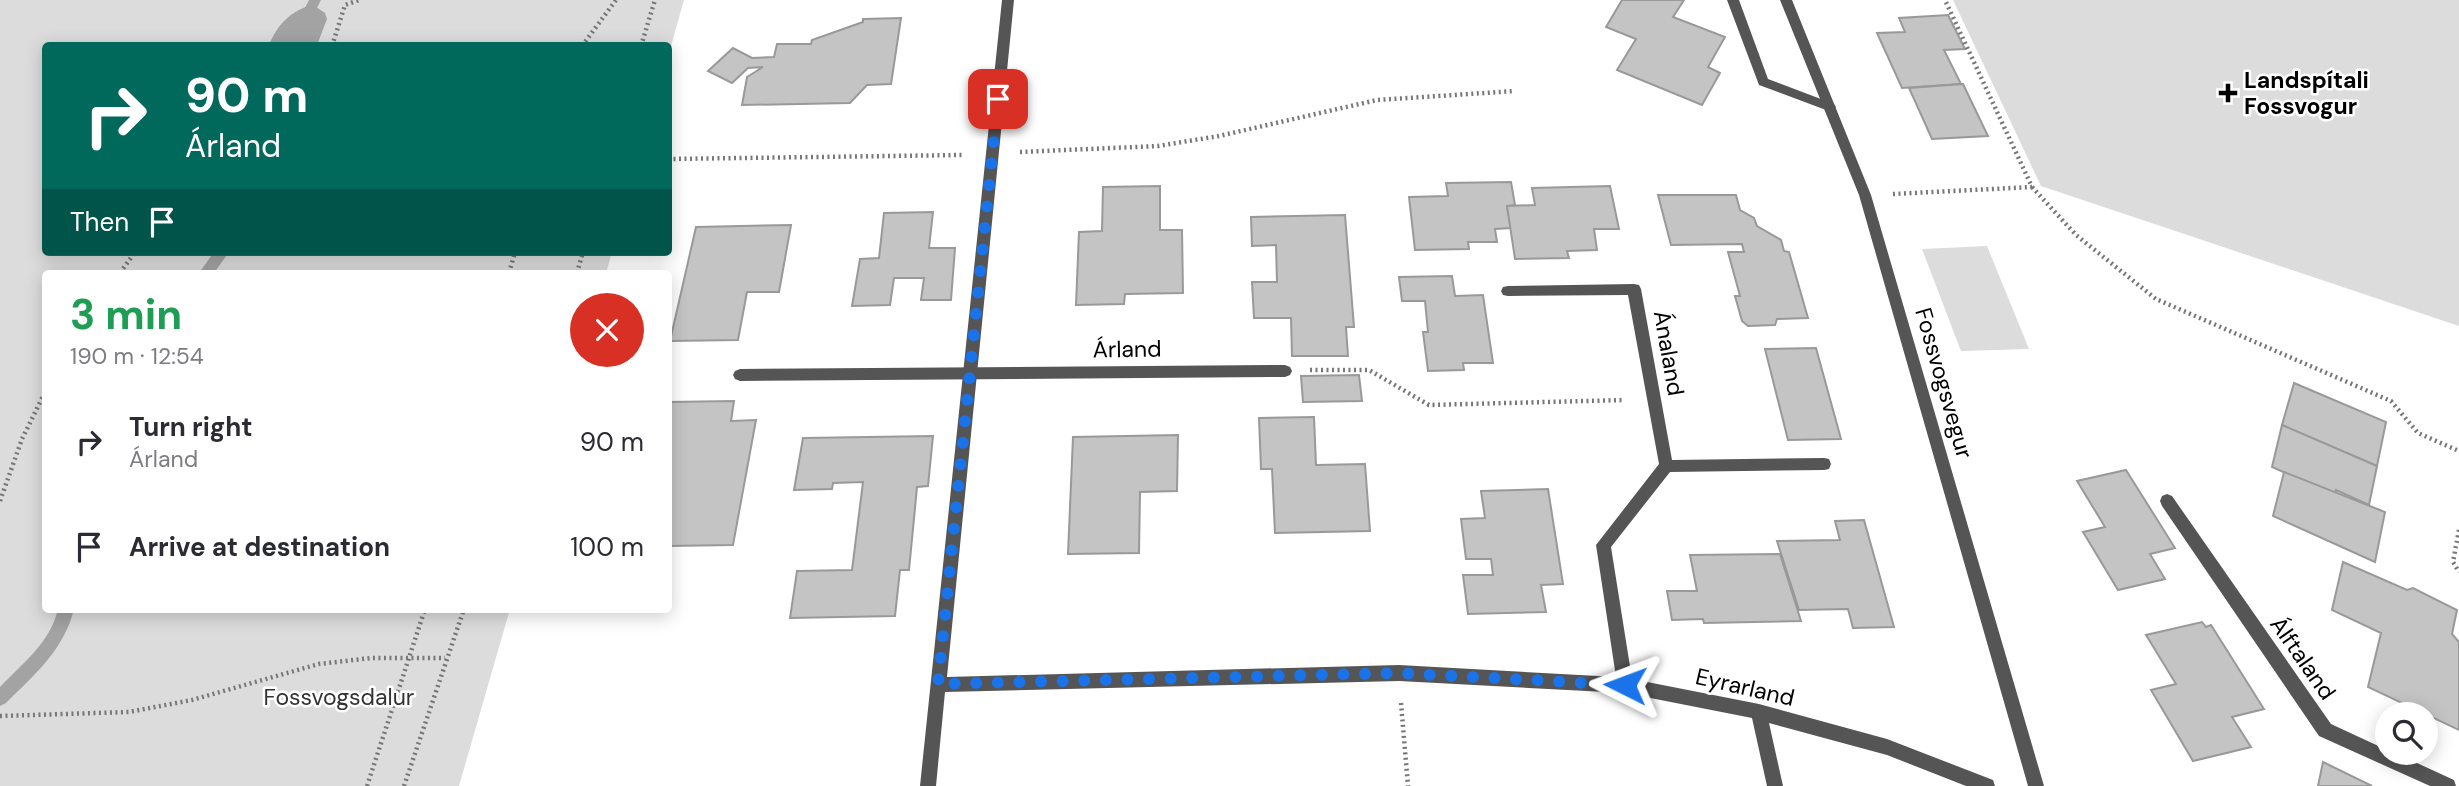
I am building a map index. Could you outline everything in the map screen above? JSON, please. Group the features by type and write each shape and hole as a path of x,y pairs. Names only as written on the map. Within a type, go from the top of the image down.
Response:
{"street":[{"path":"928,786 1008,0"},
{"path":"1732,0 1763,82 1830,107"},
{"name":"Fossvogsvegur","path":"1786,0 1865,195 2036,786"},
{"name":"Ánaland","path":"1508,291 1634,289 1666,466"},
{"name":"Árland","path":"740,375 1285,371"},
{"path":"1625,685 1603,545 1666,466 1824,464"},
{"name":"Álftaland","path":"2167,501 2325,730 2448,786"},
{"name":"Eyrarland","path":"938,684 1399,673 1625,685 1759,712 1887,747 1987,786"},
{"path":"1759,712 1774,786"}],"path":[{"path":"333,42 345,5 359,0"},
{"path":"585,42 616,0"},
{"path":"642,42 654,0"},
{"path":"1945,0 2032,187 2076,235 2156,299 2391,401 2418,433 2459,451"},
{"path":"1016,152 1158,146 1219,136 1367,101 1437,93 1515,91"},
{"path":"672,159 964,155"},
{"path":"1865,195 2032,187"},
{"path":"1285,371 1369,370 1429,405 1654,399"},
{"path":"0,501 22,439 42,398"},
{"path":"2459,530 2453,562 2459,572"},
{"path":"367,786 424,613"},
{"path":"404,786 445,657 462,613"},
{"path":"0,716 130,712 192,699 319,664 445,657"},
{"path":"1400,698 1408,786"}],"green space":[{"name":"Fossvogsdalur","path":"0,0 684,0 672,42 42,42 42,256 611,256 607,270 42,270 42,613 509,613 459,786 0,786"},
{"name":"Landspítali Fossvogur","path":"1953,0 2459,0 2459,326 2041,186"},
{"path":"1987,246 2029,349 1961,351 1922,249"}],"shaded area":[{"path":"313,5 325,13 327,19 318,42 270,42 286,19"}],"building":[{"path":"1622,0 1684,0 1673,17 1725,37 1708,67 1720,73 1702,105 1617,70 1636,39 1606,27"},
{"path":"1948,15 1965,49 1944,50 1961,84 1902,88 1877,33 1905,32 1899,18"},
{"path":"901,18 891,84 867,85 850,103 742,105 747,77 763,67 748,68 732,83 708,71 733,48 752,58 774,57 777,44 811,44 812,40 863,22 863,19"},
{"path":"1963,84 1988,136 1932,139 1909,88"},
{"path":"1511,182 1515,205 1507,206 1511,228 1495,229 1497,242 1468,242 1469,249 1415,250 1409,197 1448,196 1446,183"},
{"path":"1160,186 1160,230 1182,230 1183,293 1125,294 1124,304 1076,305 1079,232 1102,231 1103,187"},
{"path":"1610,186 1619,229 1594,229 1597,250 1567,251 1569,258 1515,259 1507,206 1535,205 1532,188"},
{"path":"1658,195 1736,195 1740,210 1754,218 1757,226 1781,240 1784,251 1789,252 1808,318 1777,319 1775,325 1748,326 1742,321 1735,296 1740,296 1728,252 1744,252 1742,244 1671,245"},
{"path":"933,212 929,248 955,248 951,300 921,300 924,278 894,278 890,305 852,306 860,259 879,258 884,213"},
{"path":"1345,215 1354,327 1346,327 1348,356 1292,356 1291,318 1254,318 1252,282 1277,282 1276,245 1252,246 1251,217"},
{"path":"791,225 779,292 747,292 738,340 672,341 696,227"},
{"path":"1452,276 1455,296 1483,295 1493,363 1463,363 1464,370 1428,371 1423,332 1428,332 1425,301 1402,301 1399,277"},
{"path":"1816,348 1841,439 1788,440 1765,349"},
{"path":"1359,375 1362,401 1303,402 1301,376"},
{"path":"2294,383 2386,422 2377,466 2282,425"},
{"path":"734,401 731,421 756,420 733,545 672,546 672,402"},
{"path":"1314,417 1316,465 1365,464 1370,531 1275,533 1272,469 1261,469 1259,418"},
{"path":"2282,425 2377,466 2369,505 2336,490 2335,495 2272,467"},
{"path":"1178,435 1177,491 1140,492 1139,553 1068,554 1073,437"},
{"path":"933,436 928,486 917,487 909,570 900,570 895,616 790,618 797,571 852,570 863,482 833,483 832,489 794,490 803,438"},
{"path":"2126,470 2175,548 2150,554 2165,579 2118,590 2083,532 2105,527 2077,481"},
{"path":"2284,472 2385,512 2375,562 2273,516"},
{"path":"1548,489 1563,584 1541,585 1546,612 1468,614 1463,575 1493,575 1491,559 1466,559 1461,519 1485,518 1481,491"},
{"path":"1864,520 1894,627 1853,628 1848,609 1799,610 1777,541 1840,540 1835,521"},
{"path":"1780,554 1801,621 1704,623 1703,619 1672,620 1667,591 1697,591 1690,555"},
{"path":"2343,562 2407,590 2413,588 2457,610 2452,634 2459,642 2459,730 2438,720 2438,702 2400,702 2368,687 2381,633 2332,610"},
{"path":"2202,622 2206,627 2211,625 2264,709 2232,717 2251,747 2193,761 2151,690 2176,684 2146,635"},
{"path":"2323,762 2372,786 2318,786"}],"waterway":[{"path":"293,42 315,0"},
{"path":"208,270 219,256"},
{"path":"0,698 49,646 57,635 65,613"}],"place":[{"name":"Landspítali Fossvogur","path":"2228,93"}],"route":[{"path":"998,99 938,684 1399,673 1625,685"}]}
